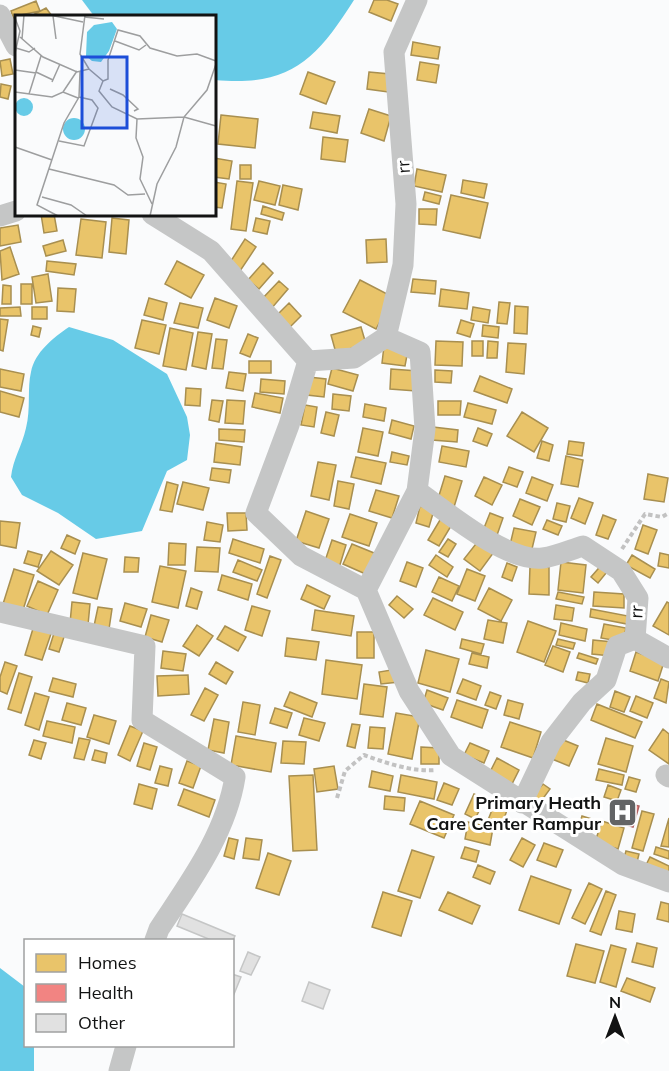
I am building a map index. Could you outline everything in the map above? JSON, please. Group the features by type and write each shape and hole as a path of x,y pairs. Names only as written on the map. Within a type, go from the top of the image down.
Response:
{"street":[{"name":"rr","path":"386,337 403,265 406,204 394,52 417,0"},
{"path":"0,15 15,44"},
{"path":"0,216 15,211"},
{"path":"155,216 211,251 308,361"},
{"path":"308,361 354,358 386,337 420,352 425,429 417,490 366,590"},
{"path":"308,361 289,424 256,513 301,556 366,590 409,691 451,756 623,865 669,882"},
{"name":"rr","path":"417,490 483,536 515,554 541,559 583,546 621,571 638,598 635,639"},
{"path":"0,612 145,646 142,720 236,777 231,803 201,865 159,929 156,939"},
{"name":"rr","path":"635,639 669,658"},
{"name":"rr","path":"522,803 551,742 582,702 606,680 617,646 635,639"},
{"path":"119,1071 126,1047"}],"path":[{"path":"611,565 645,514 662,517 669,513"},
{"path":"337,798 345,771 364,755 426,771 448,769 451,756"}],"water":[{"path":"82,0 354,0 327,39 313,54 298,65 282,74 241,81 216,80 216,15 93,15"},
{"path":"69,327 113,340 167,374 187,417 190,435 187,460 167,471 142,531 96,539 58,513 22,495 11,477 27,421 33,365 46,346"},
{"path":"0,968 24,986 24,1047 34,1047 34,1071 0,1071"}],"building: Homes":[{"path":"374,0 387,0 398,4 391,21 369,12"},
{"path":"36,1 40,11 15,15 14,20 11,11"},
{"path":"46,8 51,15 33,15"},
{"path":"413,42 440,47 438,59 411,55"},
{"path":"10,59 13,74 2,76 0,61"},
{"path":"420,62 439,65 436,83 417,80"},
{"path":"308,72 335,82 326,104 300,94"},
{"path":"369,72 390,74 388,92 367,89"},
{"path":"1,84 11,86 8,99 0,97"},
{"path":"369,109 391,116 384,141 361,133"},
{"path":"313,112 340,116 337,133 310,128"},
{"path":"221,115 258,119 255,148 218,144"},
{"path":"323,137 348,140 345,162 321,159"},
{"path":"216,158 232,161 229,179 216,177"},
{"path":"240,165 251,165 251,179 240,179"},
{"path":"417,169 446,175 442,192 414,186"},
{"path":"463,180 487,184 484,198 461,193"},
{"path":"237,181 253,183 246,231 231,229"},
{"path":"259,181 280,186 275,205 254,200"},
{"path":"216,182 226,184 222,208 216,207"},
{"path":"283,185 302,189 298,210 279,205"},
{"path":"425,192 441,196 439,204 423,200"},
{"path":"451,195 488,203 480,238 443,230"},
{"path":"263,206 284,213 282,220 261,214"},
{"path":"419,209 437,209 436,225 419,224"},
{"path":"41,216 54,216 57,231 44,233"},
{"path":"112,218 129,220 126,254 109,252"},
{"path":"256,218 270,221 267,234 253,231"},
{"path":"81,219 106,222 102,258 76,255"},
{"path":"18,225 21,242 0,246 0,228"},
{"path":"245,239 256,247 240,271 229,264"},
{"path":"386,239 387,262 367,263 366,240"},
{"path":"63,240 66,251 46,256 43,246"},
{"path":"10,247 19,274 2,280 0,251"},
{"path":"47,261 76,264 74,275 46,271"},
{"path":"177,261 204,275 191,298 165,284"},
{"path":"263,263 273,273 259,289 248,280"},
{"path":"48,274 52,301 36,303 32,277"},
{"path":"413,279 436,281 435,294 411,292"},
{"path":"360,280 393,297 376,329 343,312"},
{"path":"279,281 288,289 271,309 261,300"},
{"path":"21,284 32,284 32,304 21,304"},
{"path":"3,285 11,286 11,304 2,304"},
{"path":"58,288 76,289 74,312 57,311"},
{"path":"441,289 469,293 467,309 439,306"},
{"path":"149,298 167,303 163,320 144,315"},
{"path":"215,298 237,306 229,328 207,320"},
{"path":"499,302 510,303 507,324 497,323"},
{"path":"180,303 203,308 198,328 174,323"},
{"path":"289,303 301,316 288,329 276,316"},
{"path":"515,306 528,307 527,334 514,333"},
{"path":"20,307 21,316 0,316 0,308"},
{"path":"32,307 47,307 47,319 32,319"},
{"path":"473,307 490,310 488,323 471,320"},
{"path":"0,319 8,320 3,351 0,350"},
{"path":"142,320 166,325 159,354 135,348"},
{"path":"461,320 474,324 470,337 457,333"},
{"path":"483,325 499,327 498,338 482,336"},
{"path":"33,326 41,328 39,337 31,335"},
{"path":"361,327 366,344 336,353 331,335"},
{"path":"170,328 193,333 186,370 163,366"},
{"path":"198,332 212,334 206,369 192,366"},
{"path":"248,334 258,338 250,357 240,353"},
{"path":"216,339 227,340 223,369 212,368"},
{"path":"436,341 463,342 462,366 435,365"},
{"path":"472,341 483,341 483,356 472,356"},
{"path":"488,341 498,342 497,358 487,358"},
{"path":"508,343 526,344 524,374 506,372"},
{"path":"384,346 408,350 405,366 382,363"},
{"path":"249,361 271,361 271,373 249,373"},
{"path":"332,368 358,375 353,391 328,384"},
{"path":"0,369 24,374 21,391 0,387"},
{"path":"391,369 418,371 416,391 390,389"},
{"path":"435,370 452,371 451,383 435,382"},
{"path":"229,372 246,374 243,391 226,388"},
{"path":"480,376 512,389 507,403 474,391"},
{"path":"309,377 326,379 324,397 307,395"},
{"path":"261,379 285,381 284,394 260,392"},
{"path":"186,388 201,389 200,406 185,405"},
{"path":"0,391 24,398 19,417 0,412"},
{"path":"255,393 283,398 280,413 252,407"},
{"path":"333,394 351,396 349,411 332,409"},
{"path":"212,400 223,401 219,422 209,420"},
{"path":"227,400 245,401 243,424 225,423"},
{"path":"438,401 461,401 460,415 438,415"},
{"path":"468,403 496,410 492,424 464,417"},
{"path":"365,404 386,408 384,421 363,417"},
{"path":"305,405 317,407 314,427 301,425"},
{"path":"326,412 339,415 334,436 321,433"},
{"path":"522,412 548,428 534,452 507,436"},
{"path":"392,420 414,426 411,439 389,433"},
{"path":"433,427 458,430 457,442 432,440"},
{"path":"363,428 383,432 378,456 358,452"},
{"path":"478,428 492,434 487,446 473,441"},
{"path":"219,429 245,430 244,442 219,440"},
{"path":"542,441 553,445 549,461 537,458"},
{"path":"569,441 584,443 582,456 567,454"},
{"path":"216,443 242,447 240,465 214,462"},
{"path":"442,446 469,451 466,467 439,462"},
{"path":"392,452 409,456 407,465 390,462"},
{"path":"566,456 583,460 578,487 561,484"},
{"path":"356,457 386,463 381,484 351,477"},
{"path":"318,462 336,465 329,500 311,496"},
{"path":"509,467 523,472 517,487 503,482"},
{"path":"212,468 231,470 229,483 210,480"},
{"path":"648,474 668,478 664,502 644,499"},
{"path":"445,476 462,481 454,507 437,502"},
{"path":"484,477 502,485 492,505 475,496"},
{"path":"532,477 553,485 547,501 526,493"},
{"path":"338,481 354,484 349,509 334,506"},
{"path":"167,482 178,485 172,512 160,510"},
{"path":"183,482 209,488 203,510 177,504"},
{"path":"376,490 399,496 392,518 369,511"},
{"path":"579,498 593,503 585,524 571,518"},
{"path":"520,499 540,507 532,525 513,516"},
{"path":"557,503 570,506 566,522 553,519"},
{"path":"420,506 434,510 429,527 416,523"},
{"path":"306,511 329,519 319,548 296,541"},
{"path":"227,513 246,513 247,530 228,531"},
{"path":"490,513 503,518 496,538 482,533"},
{"path":"350,514 377,523 369,546 342,537"},
{"path":"443,515 454,521 439,546 428,540"},
{"path":"603,515 616,520 608,539 596,535"},
{"path":"547,520 562,526 558,535 543,529"},
{"path":"0,521 20,523 16,548 0,545"},
{"path":"207,522 223,525 220,542 204,540"},
{"path":"643,525 657,530 648,554 635,549"},
{"path":"514,528 536,532 532,549 510,545"},
{"path":"67,535 80,541 75,554 61,548"},
{"path":"233,539 264,549 260,563 229,553"},
{"path":"448,539 456,544 448,557 439,552"},
{"path":"332,540 346,545 339,568 324,564"},
{"path":"479,540 494,552 480,571 464,559"},
{"path":"169,543 186,544 185,565 168,565"},
{"path":"352,544 379,555 370,576 343,564"},
{"path":"197,547 220,548 218,572 195,571"},
{"path":"28,551 42,555 38,567 24,563"},
{"path":"51,551 73,565 59,585 37,571"},
{"path":"83,553 107,559 97,599 73,593"},
{"path":"660,553 669,555 669,568 658,566"},
{"path":"436,555 453,567 447,577 429,565"},
{"path":"632,555 655,569 650,578 626,565"},
{"path":"270,556 281,560 267,598 257,594"},
{"path":"125,557 139,558 138,572 124,572"},
{"path":"238,560 262,570 257,581 233,572"},
{"path":"407,562 423,568 416,587 400,581"},
{"path":"561,562 586,565 583,593 558,590"},
{"path":"604,562 611,567 598,583 591,577"},
{"path":"507,563 517,567 512,581 502,577"},
{"path":"160,566 186,571 178,608 152,602"},
{"path":"530,567 549,567 549,595 529,594"},
{"path":"14,569 34,575 23,610 3,604"},
{"path":"467,569 485,576 475,601 457,594"},
{"path":"222,575 252,584 248,600 218,590"},
{"path":"439,577 459,586 452,601 432,592"},
{"path":"38,581 58,590 47,615 27,606"},
{"path":"307,585 330,596 324,609 301,599"},
{"path":"191,588 202,592 197,609 186,606"},
{"path":"489,588 512,600 501,621 478,609"},
{"path":"558,592 584,597 582,604 556,599"},
{"path":"594,592 624,594 624,608 593,606"},
{"path":"397,596 413,609 404,618 389,605"},
{"path":"433,598 463,612 455,630 424,615"},
{"path":"72,602 90,604 88,625 70,623"},
{"path":"667,602 669,603 669,635 653,626"},
{"path":"125,603 147,609 141,627 120,621"},
{"path":"556,605 574,608 572,621 554,619"},
{"path":"252,606 270,611 262,636 245,630"},
{"path":"98,607 112,609 109,629 94,626"},
{"path":"591,609 628,616 627,624 590,617"},
{"path":"315,610 354,616 351,636 312,630"},
{"path":"151,615 169,620 162,642 145,637"},
{"path":"488,620 507,623 503,643 484,639"},
{"path":"528,621 556,631 544,662 517,652"},
{"path":"35,622 53,628 42,660 25,655"},
{"path":"561,623 587,629 585,641 559,635"},
{"path":"604,624 626,628 623,642 601,638"},
{"path":"197,625 213,636 199,656 183,646"},
{"path":"225,626 246,637 238,651 217,639"},
{"path":"55,630 65,634 59,652 49,649"},
{"path":"357,632 374,632 374,658 357,658"},
{"path":"287,638 319,642 316,660 285,656"},
{"path":"462,639 484,644 481,654 460,648"},
{"path":"558,639 575,643 573,649 556,645"},
{"path":"593,640 613,642 611,656 592,654"},
{"path":"553,646 570,652 563,672 545,665"},
{"path":"426,650 459,659 450,692 418,683"},
{"path":"163,651 186,654 183,671 161,668"},
{"path":"636,652 664,662 658,681 630,671"},
{"path":"472,653 489,657 487,668 469,664"},
{"path":"579,653 598,659 596,664 577,658"},
{"path":"326,660 362,665 357,699 322,694"},
{"path":"5,662 17,666 7,694 0,691 0,677"},
{"path":"216,662 233,672 226,684 209,674"},
{"path":"397,669 399,682 381,684 379,672"},
{"path":"578,672 590,674 588,683 576,680"},
{"path":"19,673 32,677 21,713 8,709"},
{"path":"188,675 189,694 158,696 157,676"},
{"path":"53,678 76,684 73,697 49,691"},
{"path":"463,679 481,686 476,700 457,693"},
{"path":"661,679 669,682 666,703 654,698"},
{"path":"364,684 387,687 383,717 360,714"},
{"path":"205,688 218,695 204,721 191,715"},
{"path":"427,690 448,698 443,710 423,703"},
{"path":"615,691 630,697 624,712 610,707"},
{"path":"290,692 317,703 312,717 284,706"},
{"path":"490,692 501,696 496,709 485,705"},
{"path":"35,693 49,697 39,730 25,725"},
{"path":"636,696 653,703 647,718 630,711"},
{"path":"457,700 488,710 482,728 451,717"},
{"path":"508,700 523,704 519,719 504,715"},
{"path":"243,702 260,705 255,735 238,732"},
{"path":"67,703 86,708 81,725 62,720"},
{"path":"597,704 642,722 635,738 591,720"},
{"path":"275,708 292,713 287,728 270,723"},
{"path":"396,713 420,717 412,759 388,754"},
{"path":"94,715 116,721 109,744 87,737"},
{"path":"304,718 325,723 319,741 299,735"},
{"path":"214,719 229,722 224,753 208,750"},
{"path":"47,721 75,727 72,743 43,736"},
{"path":"510,722 541,732 533,758 501,747"},
{"path":"352,724 360,725 355,748 347,746"},
{"path":"130,726 143,731 130,761 118,755"},
{"path":"370,727 385,728 383,749 368,748"},
{"path":"663,729 669,734 669,764 649,750"},
{"path":"236,736 276,743 271,772 231,765"},
{"path":"79,738 90,740 84,760 74,758"},
{"path":"606,738 633,746 626,772 598,764"},
{"path":"561,739 578,746 569,766 552,759"},
{"path":"34,740 46,743 41,759 29,755"},
{"path":"283,741 306,742 304,764 281,763"},
{"path":"144,743 157,747 150,770 137,766"},
{"path":"470,743 489,751 484,763 464,755"},
{"path":"421,747 439,748 439,764 421,764"},
{"path":"95,750 107,753 105,763 92,760"},
{"path":"497,758 519,770 511,786 489,774"},
{"path":"187,761 201,766 193,788 179,783"},
{"path":"160,766 172,769 168,786 155,783"},
{"path":"334,766 338,789 317,792 314,769"},
{"path":"599,769 624,775 622,785 596,780"},
{"path":"372,771 393,776 390,791 369,787"},
{"path":"313,775 317,850 293,851 289,776"},
{"path":"401,775 437,782 434,799 398,792"},
{"path":"629,777 640,780 636,792 625,789"},
{"path":"444,783 459,789 452,805 437,800"},
{"path":"139,784 157,789 152,809 134,804"},
{"path":"543,784 550,789 539,804 531,798"},
{"path":"608,785 621,790 617,801 604,797"},
{"path":"184,789 215,800 209,817 178,805"},
{"path":"474,794 485,799 475,819 465,814"},
{"path":"385,796 405,798 404,811 384,809"},
{"path":"420,801 454,815 444,838 410,824"},
{"path":"494,805 507,810 502,825 488,820"},
{"path":"642,811 654,814 643,851 632,848"},
{"path":"582,816 595,820 590,833 578,829"},
{"path":"669,818 669,847 661,846"},
{"path":"602,821 624,828 618,849 595,842"},
{"path":"468,822 493,828 490,845 465,839"},
{"path":"229,838 238,840 234,859 224,856"},
{"path":"246,838 262,840 259,860 243,858"},
{"path":"522,838 535,845 523,867 510,860"},
{"path":"544,843 563,850 556,867 537,860"},
{"path":"465,847 479,851 476,862 461,858"},
{"path":"656,847 669,851 669,859 654,854"},
{"path":"412,850 434,857 420,898 398,891"},
{"path":"626,851 639,854 637,862 624,858"},
{"path":"268,853 291,861 279,895 256,888"},
{"path":"650,857 669,866 669,880 644,869"},
{"path":"478,865 495,872 490,884 473,877"},
{"path":"531,876 571,890 559,924 519,910"},
{"path":"589,883 602,889 585,924 572,918"},
{"path":"606,891 616,895 601,935 590,931"},
{"path":"383,892 412,901 401,936 372,927"},
{"path":"448,892 480,906 472,924 439,910"},
{"path":"661,902 669,904 669,922 657,919"},
{"path":"619,911 635,914 632,932 616,929"},
{"path":"637,943 657,948 653,967 632,962"},
{"path":"576,944 604,951 595,983 567,976"},
{"path":"611,945 626,949 616,987 600,982"},
{"path":"627,978 655,988 650,1002 621,991"}],"building: Health":[{"path":"622,802 639,806 633,827 617,822"}],"building: Other":[{"path":"182,914 235,936 234,939 209,939 177,926"},
{"path":"248,952 260,957 251,975 240,971"},
{"path":"234,975 241,977 234,994"},
{"path":"309,982 330,990 323,1009 302,1001"}],"place":[{"name":"Primary Heath Care Center Rampur","path":"622,812"}]}
